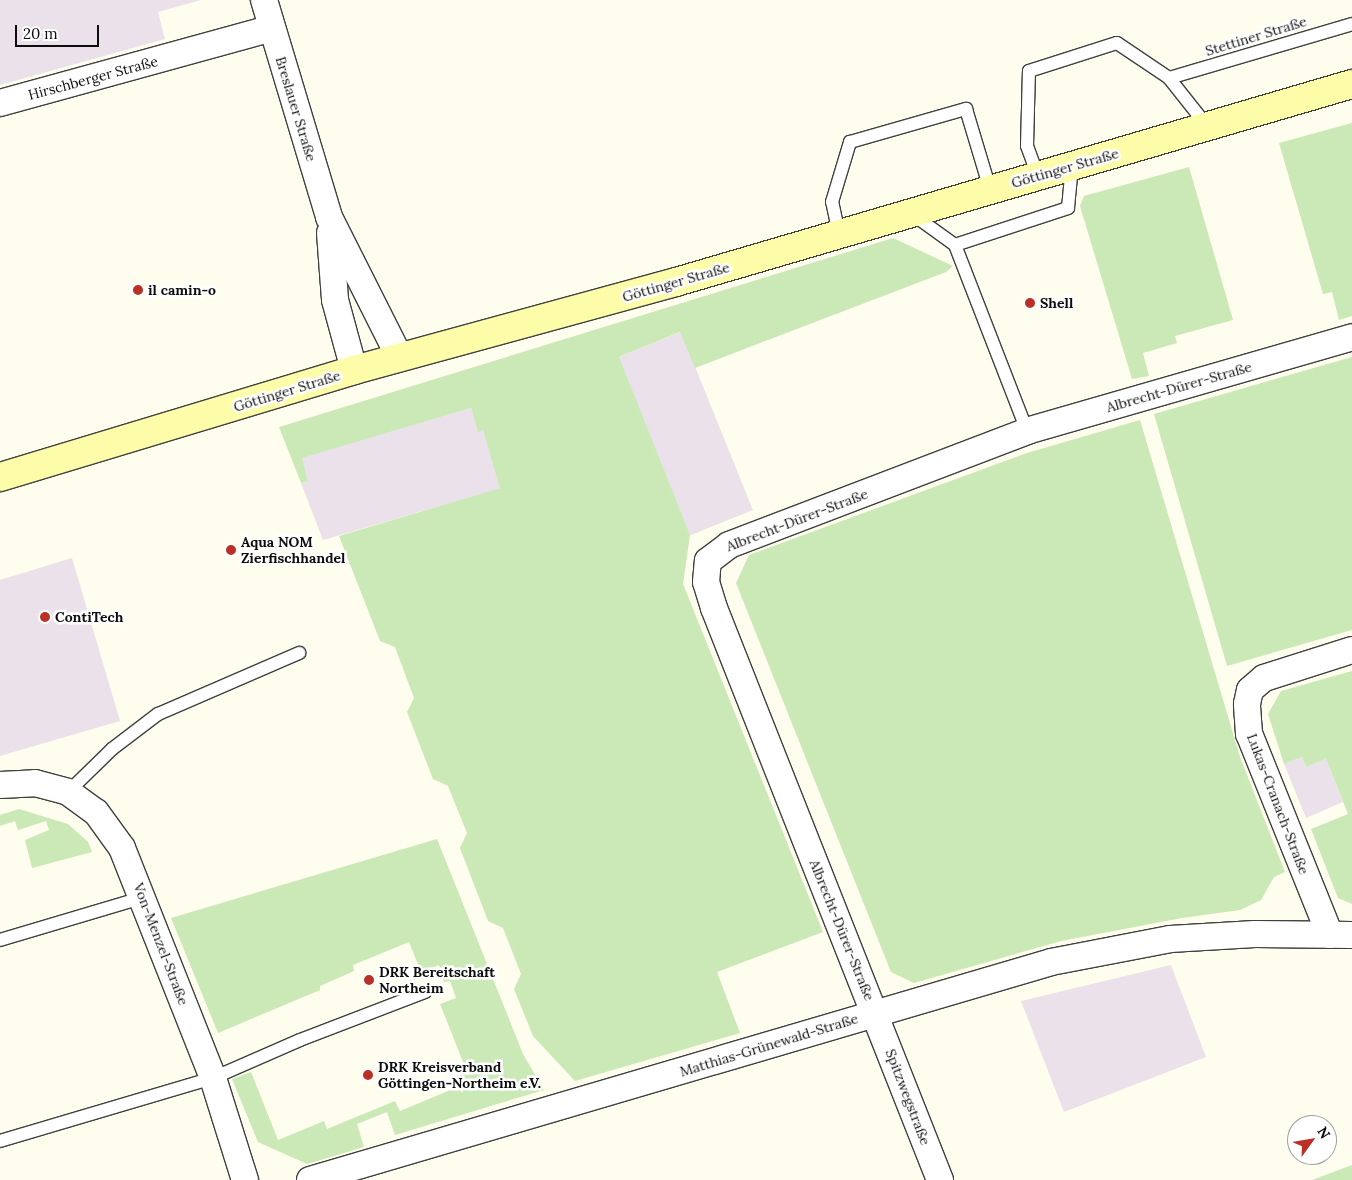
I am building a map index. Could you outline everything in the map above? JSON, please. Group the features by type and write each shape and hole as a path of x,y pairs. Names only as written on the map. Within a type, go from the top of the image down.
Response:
{"main road":[{"name":"Göttinger Straße","path":"0,477 354,370 676,282 1352,84"}],"street":[{"name":"Breslauer Straße","path":"264,0 329,217 400,358"},
{"name":"Hirschberger Straße","path":"0,103 272,28"},
{"name":"Breslauer Straße","path":"329,217 335,300 354,370"},
{"name":"Albrecht-Dürer-Straße","path":"875,1014 709,596 706,582 708,561 730,545 1027,432 1352,337"},
{"name":"Lukas-Cranach-Straße","path":"1341,935 1249,734 1247,704 1250,690 1264,678 1352,650"},
{"name":"Von-Menzel-Straße","path":"0,785 35,783 68,792 96,812 122,848 144,897 213,1078 245,1180"},
{"name":"Matthias-Grünewald-Straße","path":"310,1180 1044,964 1123,946 1255,934 1341,935"},
{"name":"Spitzwegstraße","path":"875,1014 940,1180"}],"lane":[{"name":"Stettiner Straße","path":"1169,78 1352,24"},
{"path":"1038,176 1027,146 1029,71 1117,43 1169,78 1207,126"},
{"path":"839,234 832,202 850,142 966,109 990,189"},
{"path":"955,245 1068,208 1072,166"},
{"path":"911,213 955,245 1027,432"},
{"path":"68,792 112,749 158,714 298,653"},
{"path":"0,940 144,897"},
{"path":"0,1141 213,1078 300,1040 425,992"}],"shaded area":[{"path":"0,0 201,0 158,12 165,39 0,85"},
{"path":"681,332 753,510 690,535 618,357"},
{"path":"471,408 478,431 483,430 501,488 323,540 301,483 308,482 301,458"},
{"name":"ContiTech","path":"72,558 120,721 0,756 0,580"},
{"path":"1302,757 1306,767 1326,759 1343,802 1306,818 1284,764"},
{"path":"1171,965 1206,1057 1064,1112 1021,1001"}],"green space":[{"path":"1352,123 1352,316 1339,320 1332,292 1323,294 1279,143"},
{"path":"1189,167 1233,320 1175,336 1177,343 1143,353 1149,376 1132,379 1080,206 1084,196"},
{"path":"893,238 953,266 946,272 695,368 680,332 619,357 690,535 683,584 823,932 717,972 740,1033 575,1081 533,1036 514,989 521,974 503,928 488,921 460,848 467,833 448,786 433,779 407,712 414,698 395,647 380,641 339,536 500,488 483,430 478,432 471,408 302,458 308,482 301,483 279,427"},
{"path":"1352,357 1352,630 1227,666 1154,414"},
{"path":"1140,420 1240,757 1285,872 1274,877 1261,900 1240,910 1182,918 1061,941 914,983 891,972 736,583 749,555 1027,453"},
{"path":"1352,671 1352,904 1338,898 1311,829 1348,814 1326,759 1306,767 1302,757 1284,764 1268,714 1281,691"},
{"path":"19,809 68,824 88,842 92,852 32,868 25,840 49,830 46,821 18,830 15,821 0,826 0,815"},
{"path":"437,839 523,1054 544,1090 395,1135 387,1112 357,1124 364,1147 307,1164 258,1142 232,1079 251,1072 278,1140 324,1121 327,1129 395,1101 400,1111 453,1089 450,1079 467,1072 440,1004 456,998 450,981 444,982 439,965 421,972 409,942 353,965 354,971 320,986 320,990 218,1033 171,918"},
{"path":"1352,1165 1352,1180 1312,1180"}],"place":[{"name":"il camin-o","path":"138,290"},
{"name":"Shell","path":"1030,303"},
{"name":"Aqua NOM Zierfischhandel","path":"231,550"},
{"name":"ContiTech","path":"45,617"},
{"name":"DRK Bereitschaft Northeim","path":"369,980"},
{"name":"DRK Kreisverband Göttingen-Northeim e.V.","path":"368,1075"}]}
